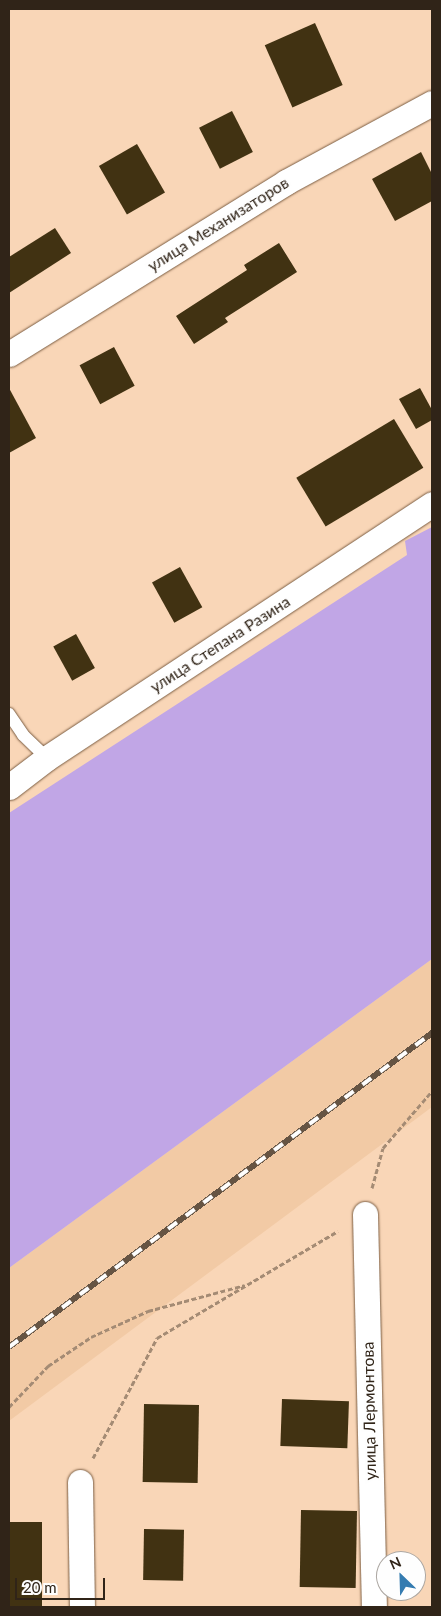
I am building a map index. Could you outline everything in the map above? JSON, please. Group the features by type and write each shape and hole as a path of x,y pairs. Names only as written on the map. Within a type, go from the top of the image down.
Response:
{"street":[{"name":"улица Механизаторов","path":"9,354 286,182 432,102"},
{"name":"улица Степана Разина","path":"9,787 47,758 432,504"},
{"name":"улица Лермонтова","path":"365,1214 374,1607"},
{"path":"80,1482 82,1607"}],"lane":[{"path":"9,714 23,735 47,758"}],"path":[{"path":"80,1482 157,1338 365,1214 382,1148 432,1092"},
{"path":"9,1408 48,1366 90,1337 148,1311 249,1284"}],"shaded area":[{"path":"432,527 432,959 9,1268 9,813 407,555 405,541"},
{"path":"432,959 432,1107 9,1421 9,1268"}],"building":[{"path":"315,23 343,85 292,107 265,45"},
{"path":"232,111 253,152 220,169 199,128"},
{"path":"137,144 165,192 127,214 99,166"},
{"path":"421,152 432,174 432,201 395,221 372,179"},
{"path":"55,228 71,253 9,293 9,257"},
{"path":"279,243 297,272 225,318 228,322 194,344 176,316 247,270 244,265"},
{"path":"114,347 135,386 100,404 80,365"},
{"path":"9,388 36,438 9,453"},
{"path":"420,388 432,410 432,420 416,429 399,399"},
{"path":"394,419 423,468 326,527 296,478"},
{"path":"180,567 202,607 174,623 152,583"},
{"path":"76,634 95,668 72,681 53,647"},
{"path":"282,1399 349,1401 347,1448 280,1446"},
{"path":"144,1404 199,1405 198,1483 143,1482"},
{"path":"301,1510 357,1511 356,1588 300,1587"},
{"path":"9,1522 42,1522 42,1607 9,1607"},
{"path":"144,1529 184,1530 183,1581 143,1580"}],"railway":[{"path":"9,1347 432,1033"}]}
